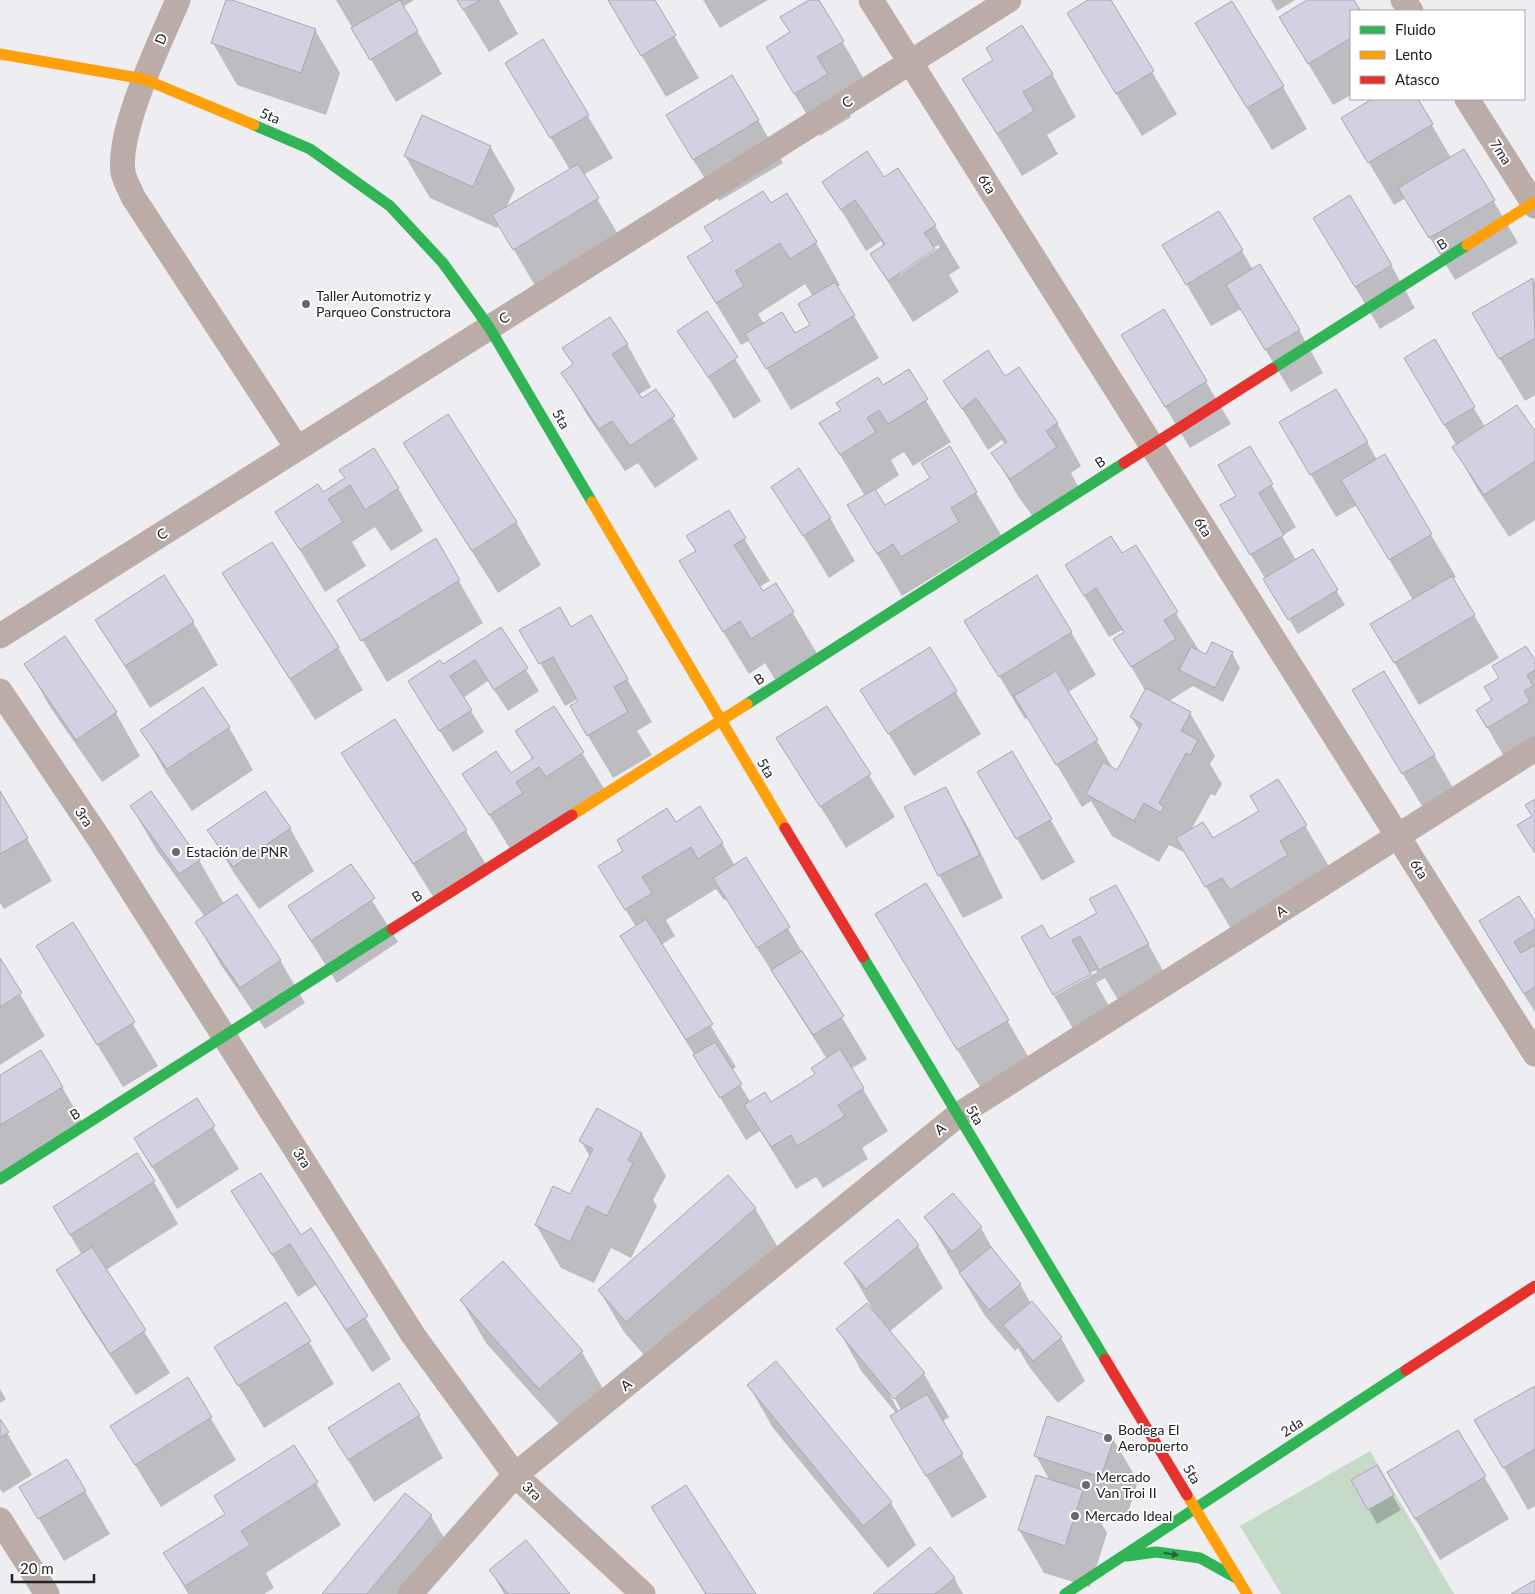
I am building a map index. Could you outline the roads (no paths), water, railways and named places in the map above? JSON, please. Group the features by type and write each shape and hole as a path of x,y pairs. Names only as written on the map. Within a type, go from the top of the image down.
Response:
{"street":[{"name":"D","path":"178,0 144,79 125,143 123,172 133,197 297,448"},
{"name":"6ta","path":"871,0 1535,1054"},
{"name":"C","path":"0,636 1009,0"},
{"name":"5ta","path":"0,54 144,79 310,149 390,206 443,263 489,327 721,721 1247,1594"},
{"name":"7ma","path":"1467,100 1534,205"},
{"name":"B","path":"0,1179 1534,205"},
{"name":"3ra","path":"0,691 100,840 226,1036 413,1335 515,1475 643,1594"},
{"name":"A","path":"410,1594 515,1475 958,1114 1535,749"},
{"name":"2da","path":"1065,1594 1535,1286"},
{"path":"0,1520 47,1594"},
{"path":"1123,1556 1156,1552 1200,1558 1238,1579"}],"place":[{"name":"Taller Automotriz y Parqueo Constructora","path":"306,304"},
{"name":"Estación de PNR","path":"176,852"},
{"name":"Bodega El Aeropuerto","path":"1108,1438"},
{"name":"Mercado Van Troi II","path":"1086,1485"},
{"name":"Mercado Ideal","path":"1075,1516"}]}
